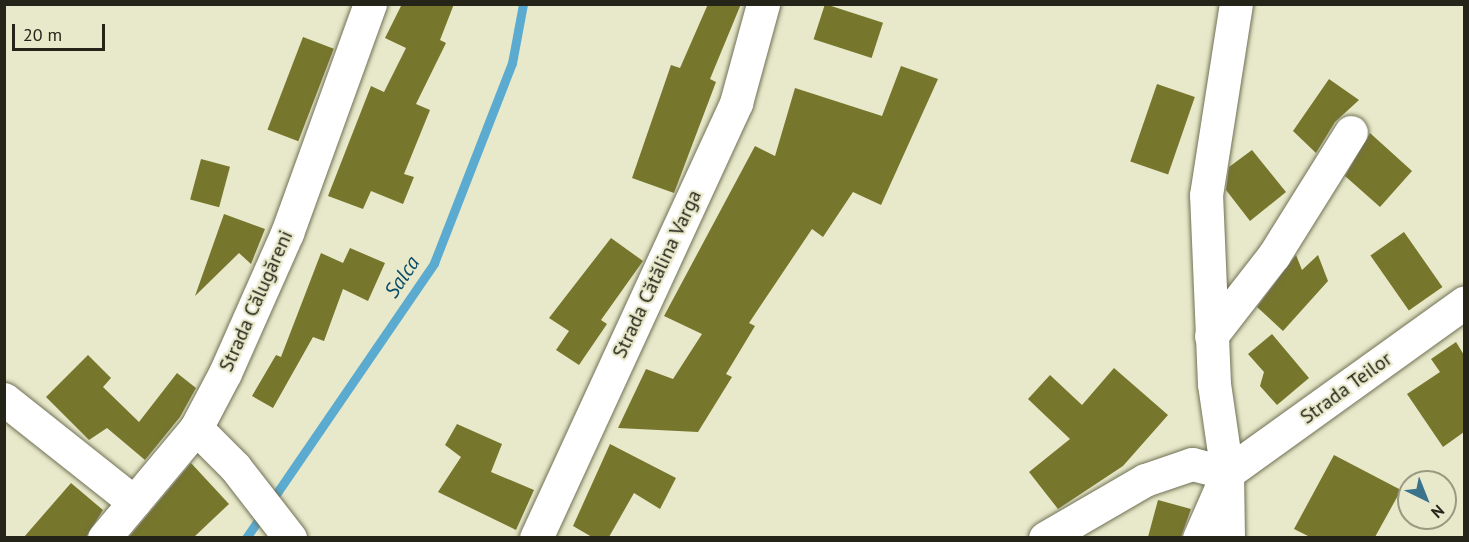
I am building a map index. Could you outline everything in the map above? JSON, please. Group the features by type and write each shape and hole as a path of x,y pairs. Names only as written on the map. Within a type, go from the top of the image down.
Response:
{"street":[{"name":"Strada Călugăreni","path":"104,537 196,428 287,233 359,20 370,4"},
{"name":"Strada Cătălina Varga","path":"536,537 736,103 764,4"},
{"path":"1228,537 1227,473 1211,336 1206,195 1236,4"},
{"path":"1211,336 1274,255 1351,132"},
{"name":"Strada Teilor","path":"1227,473 1464,303"},
{"path":"4,399 134,502"},
{"path":"196,428 236,467 290,537"},
{"path":"1045,537 1145,480 1192,464 1227,473"},
{"path":"1199,537 1227,473"}],"building":[{"path":"402,4 454,4 440,40 446,43 416,104 430,110 404,174 414,177 403,204 371,191 363,209 328,196 371,86 384,92 406,48 385,38"},
{"path":"708,4 741,4 710,79 716,82 674,193 632,178 671,65 680,68"},
{"path":"825,4 883,23 872,58 814,39"},
{"path":"303,37 334,49 298,141 268,129"},
{"path":"901,66 938,79 881,205 853,192 823,237 812,229 749,323 755,326 726,374 732,377 698,432 618,428 646,369 673,379 702,334 664,316 755,146 775,156 795,88 882,116"},
{"path":"1329,79 1359,100 1335,122 1316,153 1293,131"},
{"path":"1157,84 1195,97 1168,175 1130,162"},
{"path":"1370,133 1412,171 1380,207 1345,176"},
{"path":"1252,150 1286,192 1250,221 1226,190 1229,167"},
{"path":"201,159 230,167 219,207 190,200"},
{"path":"224,214 265,229 251,264 239,253 195,296"},
{"path":"1404,232 1442,287 1409,310 1370,256"},
{"path":"611,238 643,261 601,320 607,324 579,365 556,350 569,331 549,318"},
{"path":"350,248 385,263 368,301 343,289 324,341 313,337 273,408 252,396 276,355 281,357 321,253 343,263"},
{"path":"1296,255 1302,270 1318,255 1328,281 1283,331 1257,307"},
{"path":"1272,334 1309,378 1277,405 1260,386 1264,372 1248,354"},
{"path":"1456,342 1464,355 1464,432 1443,447 1407,394 1440,372 1431,359"},
{"path":"88,355 111,378 103,387 139,422 177,373 196,388 180,417 145,460 107,428 89,440 46,397"},
{"path":"1114,368 1168,415 1123,466 1058,509 1029,472 1070,439 1028,399 1050,375 1082,405"},
{"path":"457,424 502,444 491,472 534,490 516,530 438,492 461,457 445,445"},
{"path":"610,444 676,478 660,509 634,493 609,537 592,537 573,526"},
{"path":"1334,455 1397,488 1397,497 1375,537 1310,537 1294,529"},
{"path":"191,463 229,504 194,537 129,537"},
{"path":"71,483 103,510 86,537 24,537"},
{"path":"1158,500 1191,509 1181,537 1148,537"}],"waterway":[{"name":"Salca","path":"246,538 434,263 512,63 523,4"}]}
